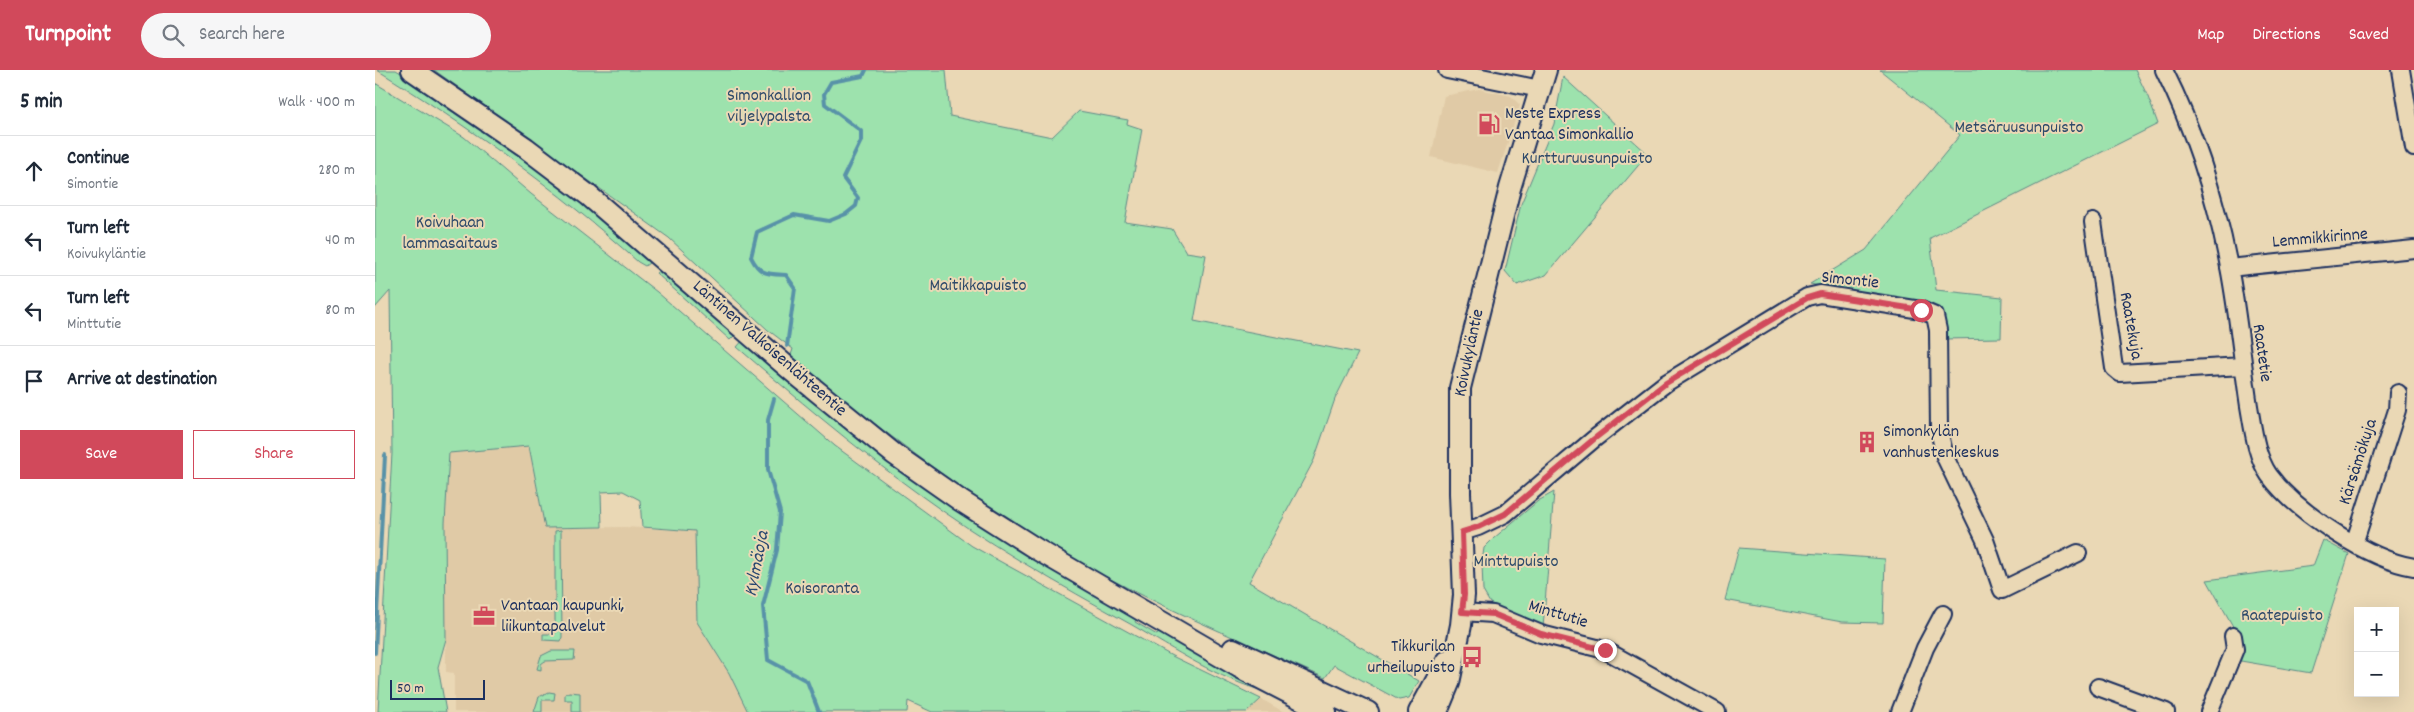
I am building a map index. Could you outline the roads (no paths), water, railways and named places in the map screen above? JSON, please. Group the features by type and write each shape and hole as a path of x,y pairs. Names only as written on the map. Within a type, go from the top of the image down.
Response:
{"main road":[{"name":"Läntinen Valkoisenlähteentie","path":"412,70 526,148 589,195 792,371 894,454 976,511 1139,609 1239,667 1326,712"},
{"name":"Koivukyläntie","path":"1437,712 1449,683 1464,595 1458,407 1460,388 1510,188 1543,79"},
{"name":"Läntinen Valkoisenlähteentie","path":"1139,609 1233,649 1368,712"},
{"name":"Koivukyläntie","path":"1419,712 1457,644"}],"street":[{"path":"1447,70 1543,79"},
{"name":"Raatetie","path":"2164,70 2183,108 2200,153 2229,268 2255,440 2269,474 2303,510 2354,544 2381,558 2414,567"},
{"path":"2401,70 2414,148"},
{"name":"Raatekuja","path":"2093,222 2113,368 2120,373 2243,366"},
{"name":"Lemmikkirinne","path":"2229,268 2414,249"},
{"name":"Simontie","path":"1462,532 1478,527 1505,514 1594,439 1666,383 1757,326 1780,316 1807,298 1820,294 1921,310 1935,316 1938,330 1939,430 1945,457 1985,540 2002,590 2078,553"},
{"name":"Kärsämökuja","path":"2354,544 2397,410 2398,393"},
{"name":"Minttutie","path":"1462,612 1493,614 1541,634 1605,650 1717,712"},
{"path":"1900,712 1925,648 1943,614"},
{"path":"2209,712 2235,649 2233,636"},
{"path":"2098,687 2166,712"}],"waterway":[{"name":"Kylmäoja","path":"787,346 795,288 786,275 765,272 754,263 751,257 757,232 794,215 829,221 846,214 856,206 858,198 843,178 861,141 861,131 825,104 824,94 831,82 863,76 866,70"},
{"name":"Kylmäoja","path":"774,399 768,420 768,470 780,512 777,550 763,606 768,660 807,681 819,712"},
{"path":"375,653 385,455"}],"place":[{"name":"Neste Express Vantaa Simonkallio","path":"1489,124"},
{"name":"Simonkylän vanhustenkeskus","path":"1867,442"},
{"name":"Vantaan kaupunki, liikuntapalvelut","path":"484,616"},
{"name":"Tikkurilan urheilupuisto","path":"1472,657"}],"park label":[{"name":"Simonkallion viljelypalsta","path":"769,106"},
{"name":"Metsäruusunpuisto","path":"2019,128"},
{"name":"Kurtturuusunpuisto","path":"1587,159"},
{"name":"Koivuhaan lammasaitaus","path":"450,233"},
{"name":"Maitikkapuisto","path":"978,286"},
{"name":"Minttupuisto","path":"1516,562"},
{"name":"Koisoranta","path":"822,589"},
{"name":"Raatepuisto","path":"2282,616"}]}
